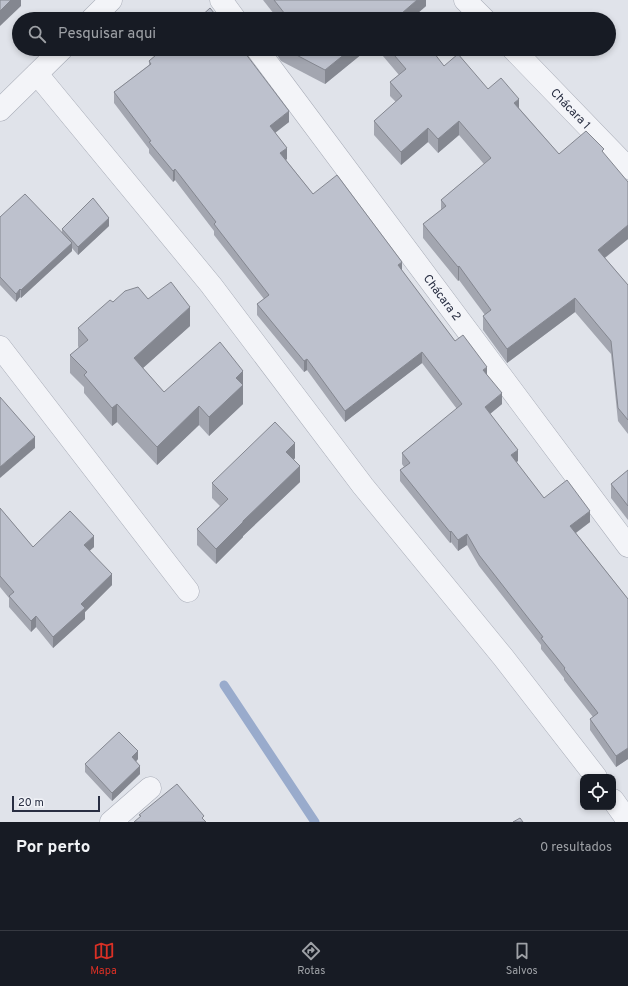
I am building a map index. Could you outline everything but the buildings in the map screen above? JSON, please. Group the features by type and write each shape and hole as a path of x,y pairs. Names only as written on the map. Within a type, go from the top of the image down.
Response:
{"street":[{"path":"99,12 111,0"},
{"path":"221,0 230,12"},
{"path":"465,0 477,12"},
{"path":"0,110 55,56"},
{"name":"Chácara 2","path":"263,56 628,546"},
{"name":"Chácara 1","path":"520,56 628,168"},
{"path":"37,74 211,285 364,486 503,657 594,774"},
{"path":"0,347 188,591"},
{"path":"110,822 150,788"},
{"path":"616,804 628,821"}],"waterway":[{"path":"224,685 315,822"}]}
